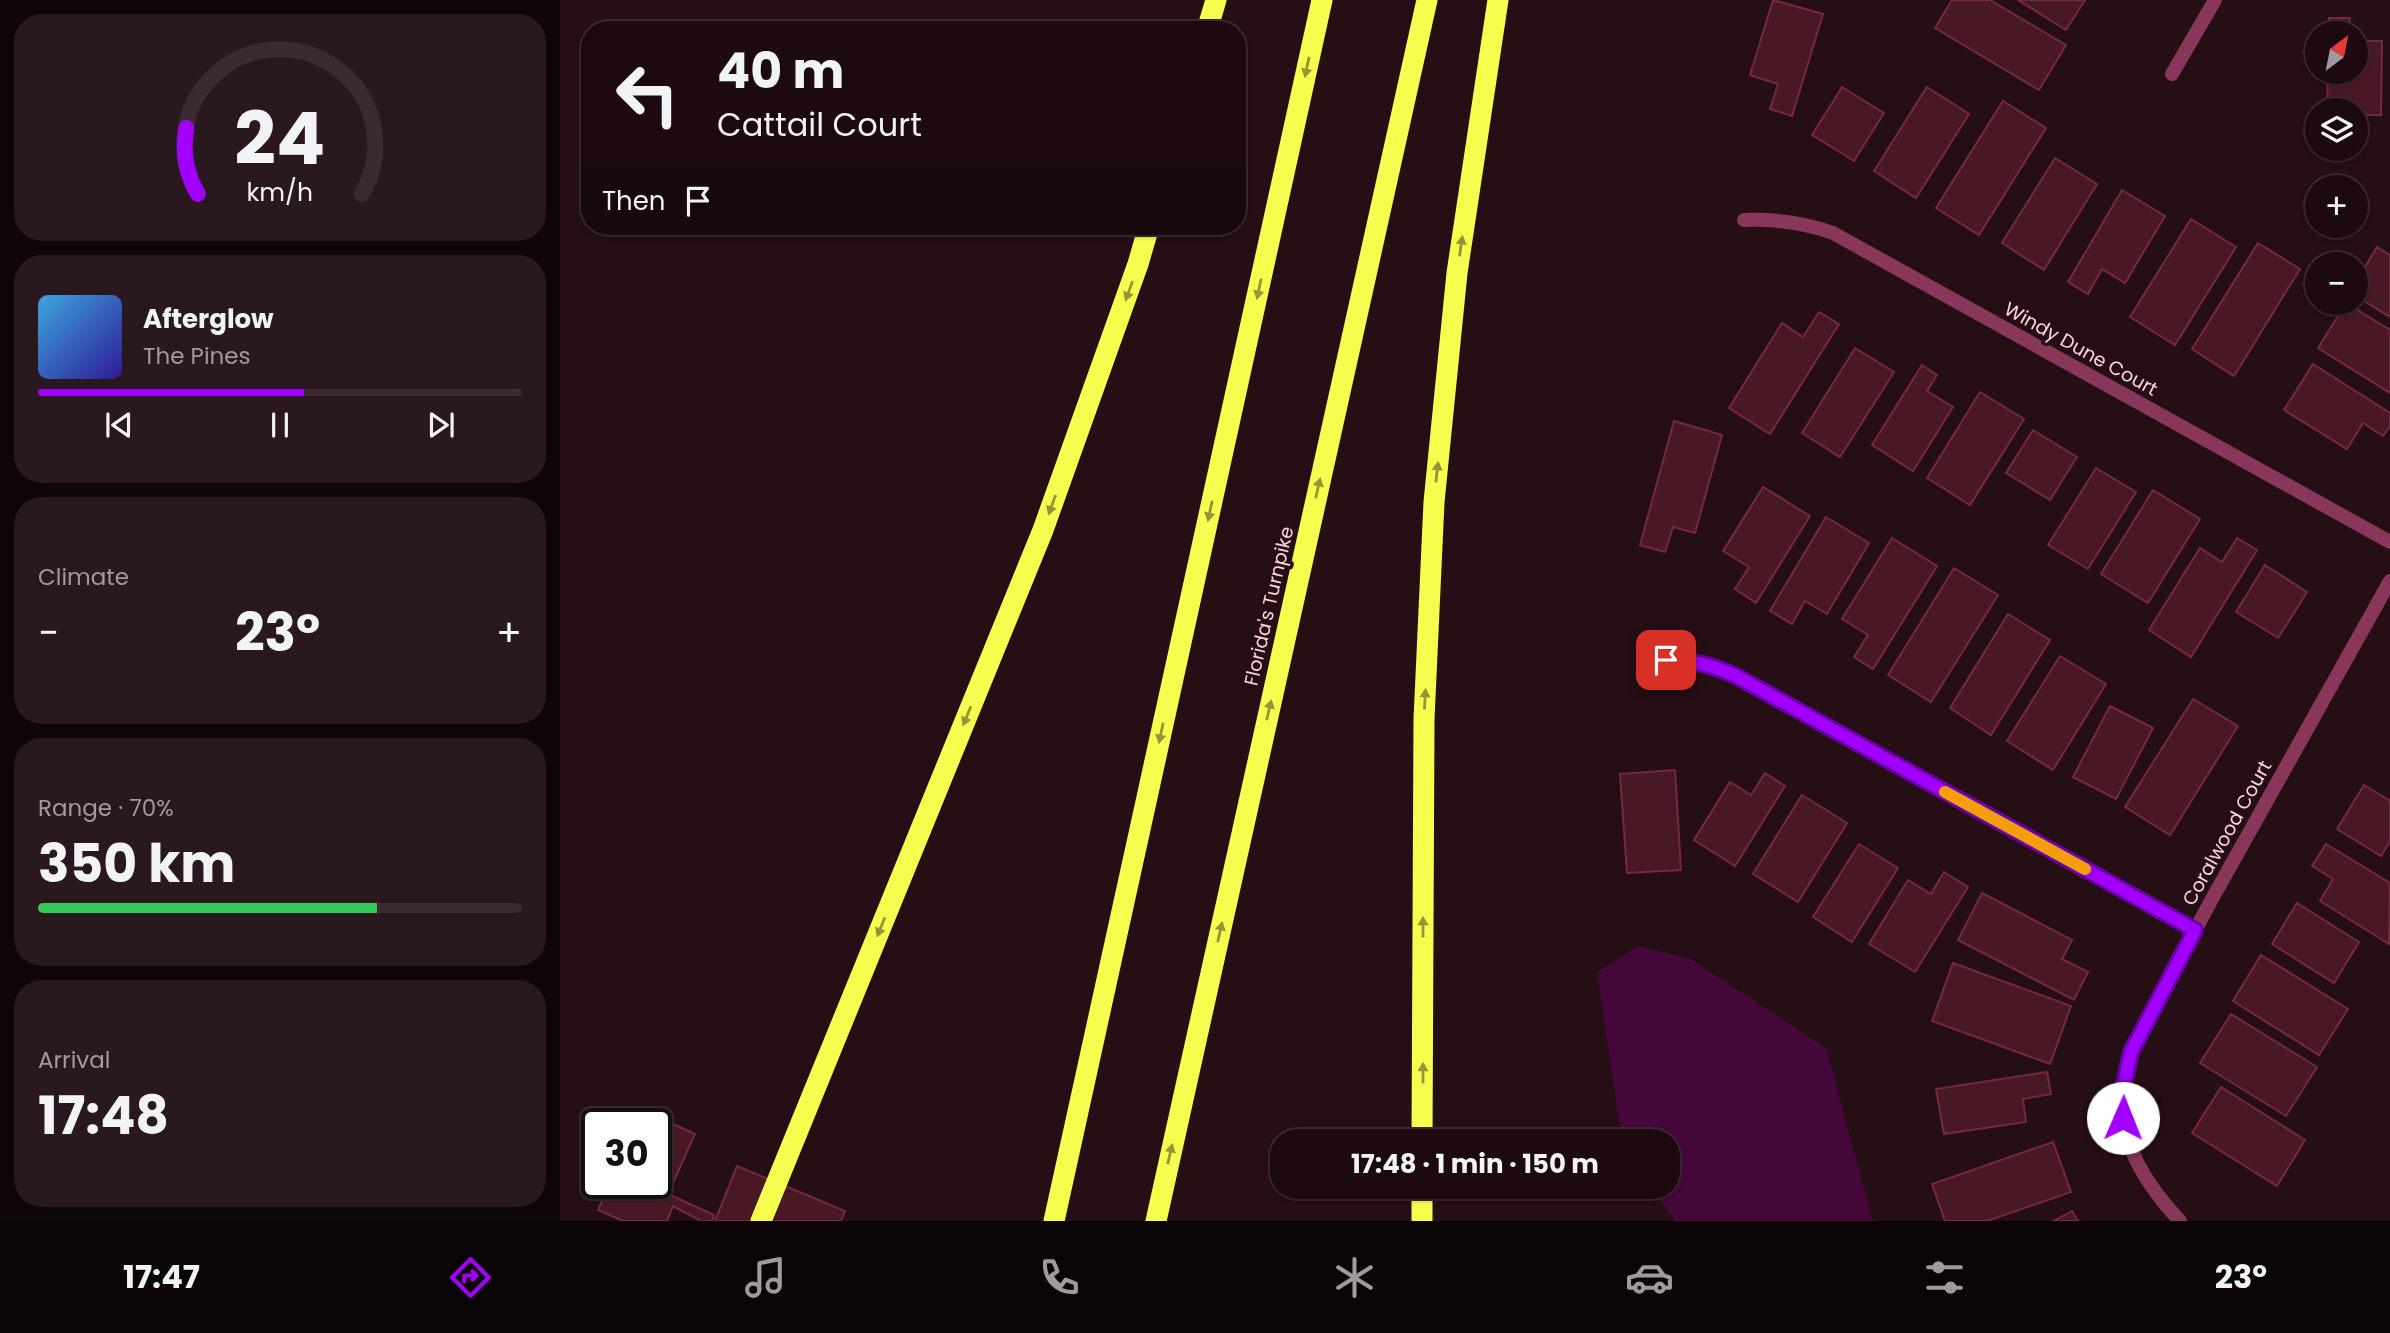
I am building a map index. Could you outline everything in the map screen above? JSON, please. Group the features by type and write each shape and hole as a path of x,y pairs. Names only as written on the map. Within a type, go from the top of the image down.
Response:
{"highway":[{"path":"1210,21 1216,0"},
{"path":"1054,1221 1322,0"},
{"name":"Florida's Turnpike","path":"1156,1221 1427,0"},
{"path":"1422,1129 1424,719 1434,502 1457,273 1497,0"},
{"path":"761,1221 1043,530 1134,277 1146,235"},
{"path":"1422,1199 1422,1221"}],"street":[{"path":"2172,74 2215,0"},
{"name":"Windy Dune Court","path":"1744,220 1788,220 1833,233 2390,542"},
{"name":"Coralwood Court","path":"2180,1221 2150,1186 2137,1164 2125,1129 2122,1094 2125,1073 2139,1033 2390,580"},
{"path":"1645,662 1689,660 1736,676 2195,930"}],"shaded area":[{"path":"1639,946 1691,959 1826,1048 1873,1221 1676,1221 1659,1199 1680,1199 1680,1129 1620,1129 1597,972"}],"building":[{"path":"1773,0 1823,14 1792,116 1770,109 1778,84 1750,75"},
{"path":"1952,0 1990,0 2066,45 2039,90 1935,28"},
{"path":"2018,0 2085,0 2066,30"},
{"path":"2329,18 2350,18 2350,21 2329,21"},
{"path":"2368,41 2382,41 2381,115 2368,115 2368,98 2327,98 2328,84 2368,84"},
{"path":"1842,87 1884,113 1854,161 1812,135"},
{"path":"1927,87 1969,114 1916,198 1874,171"},
{"path":"2003,101 2046,128 1979,235 1936,208"},
{"path":"2055,158 2097,184 2044,270 2002,243"},
{"path":"2122,190 2165,216 2125,283 2102,269 2088,294 2068,282"},
{"path":"2191,219 2236,247 2175,345 2130,317"},
{"path":"2258,243 2300,269 2234,376 2192,349"},
{"path":"2377,247 2390,255 2390,317 2368,303 2368,262"},
{"path":"1819,312 1839,324 1770,434 1729,408 1782,323 1803,337"},
{"path":"2339,315 2366,315 2390,330 2390,393 2318,348"},
{"path":"1855,348 1894,372 1840,457 1802,433"},
{"path":"2313,364 2390,413 2390,426 2383,436 2363,423 2347,449 2284,410"},
{"path":"1922,365 1937,375 1927,391 1953,407 1913,471 1872,445"},
{"path":"1980,392 2024,419 1970,505 1927,478"},
{"path":"1674,421 1722,435 1695,533 1673,527 1665,552 1640,545"},
{"path":"2033,430 2077,457 2050,500 2006,473"},
{"path":"2096,468 2136,492 2088,569 2048,545"},
{"path":"1763,487 1810,516 1756,603 1735,589 1749,567 1723,551"},
{"path":"2153,490 2200,519 2148,603 2101,574"},
{"path":"1826,517 1869,543 1827,614 1805,601 1792,624 1770,611"},
{"path":"1892,538 1937,566 1873,669 1854,657 1868,635 1842,619"},
{"path":"2237,538 2257,550 2191,657 2149,630 2200,548 2222,562"},
{"path":"2265,565 2307,592 2278,638 2236,612"},
{"path":"1954,568 1998,595 1931,702 1888,675"},
{"path":"2008,614 2050,640 1991,735 1950,708"},
{"path":"2060,656 2106,684 2053,770 2007,741"},
{"path":"2193,699 2238,726 2170,835 2125,807"},
{"path":"2110,706 2153,728 2116,799 2073,777"},
{"path":"1675,770 1681,870 1627,873 1620,774"},
{"path":"1765,773 1785,786 1735,866 1694,840 1730,782 1751,795"},
{"path":"2364,785 2390,801 2390,841 2381,856 2337,829"},
{"path":"1802,795 1847,823 1798,902 1753,874"},
{"path":"1859,844 1898,868 1852,942 1813,917"},
{"path":"2326,844 2390,883 2389,944 2320,901 2333,879 2312,866"},
{"path":"1944,872 1968,887 1915,972 1869,944 1908,880 1931,894"},
{"path":"1982,893 2072,940 2062,959 2088,972 2074,1000 1958,940"},
{"path":"2297,903 2359,942 2334,983 2272,944"},
{"path":"2261,955 2348,1009 2319,1055 2233,1001"},
{"path":"1953,963 2071,1006 2050,1064 1932,1021"},
{"path":"2231,1014 2317,1067 2286,1116 2200,1063"},
{"path":"2047,1072 2051,1094 2023,1099 2026,1122 1944,1134 1936,1089"},
{"path":"2221,1087 2305,1140 2277,1186 2192,1133"},
{"path":"672,1124 695,1134 672,1185"},
{"path":"2053,1142 2071,1192 1987,1221 1945,1221 1932,1184"},
{"path":"737,1166 845,1211 841,1221 715,1221"},
{"path":"672,1196 714,1215 712,1221 701,1221 673,1206 667,1221 623,1221 598,1210 603,1199 672,1199"},
{"path":"2072,1211 2078,1221 2054,1221"}],"slow traffic":[{"path":"1945,792 2085,869"}],"route":[{"path":"1666,660 1689,660 1736,676 2195,930 2131,1052 2122,1094 2123,1118"}]}
